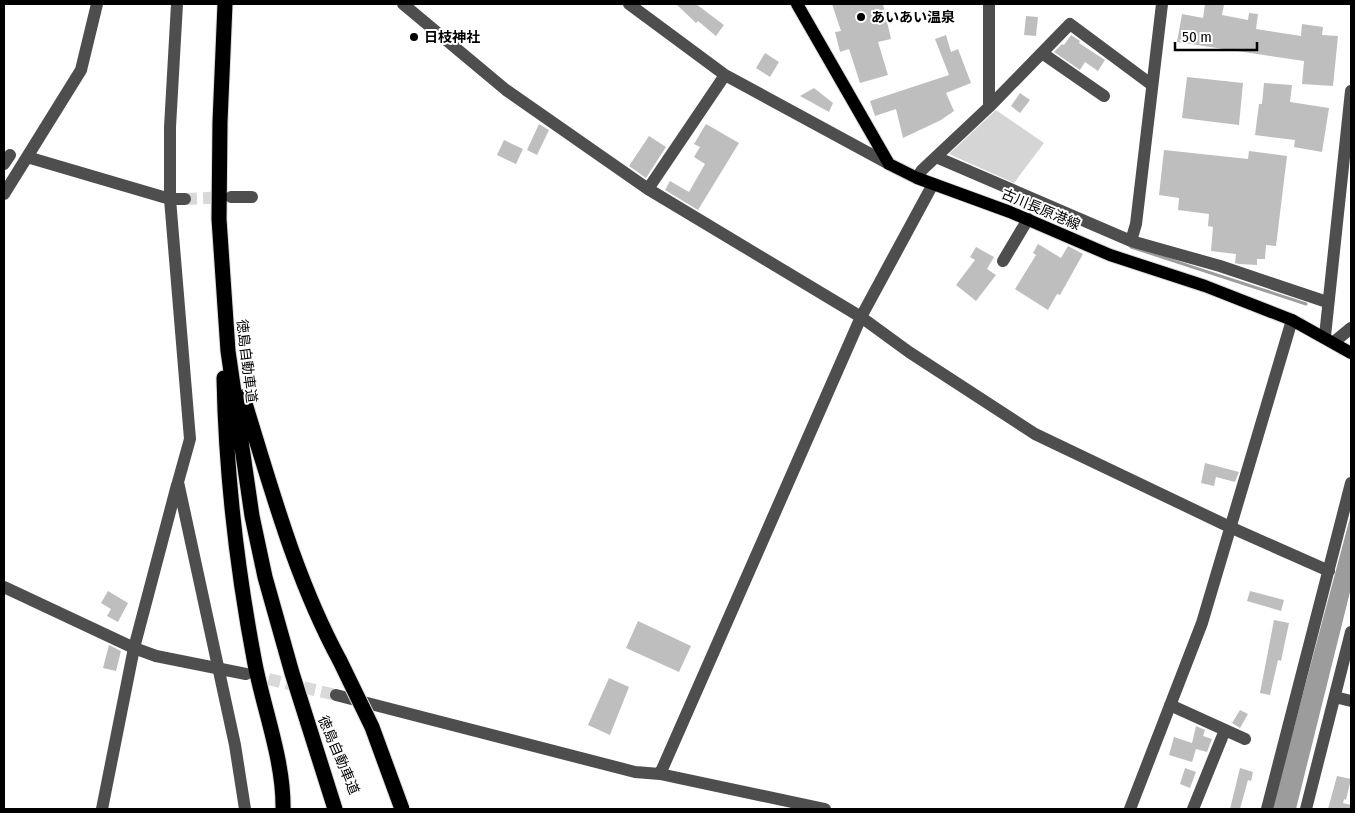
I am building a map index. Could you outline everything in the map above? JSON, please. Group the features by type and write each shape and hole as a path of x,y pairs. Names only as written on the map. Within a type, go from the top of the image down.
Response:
{"highway":[{"name":"徳島自動車道","path":"225,4 220,122 219,219 228,350 252,516 279,629 335,809"},
{"path":"224,294 225,413 237,555 256,666 276,756 283,809"},
{"path":"228,350 289,545 328,639 372,727 402,809"},
{"name":"徳島自動車道","path":"304,714 345,809"}],"main road":[{"path":"798,4 889,164"},
{"name":"古川長原港線","path":"889,164 917,178 1028,219 1110,255 1205,286 1292,320 1351,353"}],"street":[{"path":"4,194 81,70 97,4"},
{"path":"102,809 134,648 190,439 170,199 170,127 178,4"},
{"path":"403,4 506,90 648,189 861,317 909,352 1035,434 1232,528 1330,571"},
{"path":"629,4 725,74 889,164"},
{"path":"989,4 989,107"},
{"path":"1131,241 1136,224 1162,4"},
{"path":"917,178 922,170 989,107 1070,24 1152,85"},
{"path":"1042,53 1104,96"},
{"path":"648,189 725,74"},
{"path":"1351,91 1327,302 1329,339 1351,328"},
{"path":"27,157 170,199 185,199"},
{"path":"936,157 1131,241 1220,266 1327,302"},
{"path":"660,774 861,317 933,184"},
{"path":"231,197 252,197"},
{"path":"1003,261 1028,219"},
{"path":"1130,809 1202,623 1232,528 1257,433 1292,320"},
{"path":"178,482 235,745 245,809"},
{"path":"1267,809 1330,571 1351,483"},
{"path":"4,587 134,648 156,656 246,674"},
{"path":"1306,809 1351,632"},
{"path":"336,695 473,732 635,772 660,774 826,809"},
{"path":"1335,697 1351,701"},
{"path":"1170,705 1245,739"},
{"path":"1193,809 1197,793 1225,730"}],"shaded area":[{"path":"996,110 1044,143 1014,183 949,154"},
{"path":"1351,514 1351,588 1296,809 1272,809"}],"building":[{"path":"676,4 696,4 724,25 716,36 698,21 696,23"},
{"name":"あいあい温泉","path":"832,4 883,4 891,39 878,42 888,75 860,83 849,49 840,52 835,32 841,31"},
{"path":"1205,4 1224,5 1222,15 1248,20 1249,13 1258,14 1256,29 1301,36 1302,24 1323,27 1322,35 1338,36 1333,86 1302,84 1304,61 1177,42 1182,14 1203,18"},
{"path":"1026,16 1038,17 1036,36 1024,35"},
{"path":"946,35 951,52 958,49 971,83 946,93 954,111 941,120 903,138 896,109 875,116 870,101 949,75 935,39"},
{"path":"1071,35 1080,41 1079,43 1105,60 1098,71 1085,62 1080,70 1054,52 1062,44 1064,45"},
{"path":"765,53 779,62 770,77 756,68"},
{"path":"1187,77 1243,83 1239,125 1182,118"},
{"path":"1264,83 1292,85 1290,102 1329,108 1322,152 1294,147 1295,140 1255,135 1259,104 1262,104"},
{"path":"814,88 833,103 829,112 800,96"},
{"path":"1020,93 1030,100 1020,113 1011,106"},
{"path":"539,124 549,130 537,155 527,150"},
{"path":"706,124 739,143 698,210 665,190 670,181 689,192 705,164 694,157 700,147 694,144"},
{"path":"649,136 666,147 646,178 629,166"},
{"path":"504,140 523,149 516,164 497,155"},
{"path":"1164,150 1248,159 1249,151 1287,156 1276,246 1266,245 1265,259 1257,259 1257,265 1239,264 1235,263 1236,254 1211,251 1213,227 1208,226 1209,214 1178,210 1179,198 1159,195"},
{"path":"1038,244 1061,258 1068,246 1083,254 1060,295 1057,294 1048,310 1015,289 1036,255 1033,253"},
{"path":"976,247 994,257 987,269 996,275 976,301 956,285 975,260 970,257"},
{"path":"1205,463 1239,472 1235,482 1216,477 1214,486 1201,483"},
{"path":"108,591 128,603 118,622 107,616 111,609 101,603"},
{"path":"1250,591 1284,600 1281,611 1247,601"},
{"path":"1274,620 1289,623 1281,661 1278,660 1270,695 1260,693"},
{"path":"638,621 691,646 679,672 626,648"},
{"path":"109,645 121,651 116,671 103,668"},
{"path":"609,678 629,687 610,735 588,725"},
{"path":"1240,710 1248,714 1240,728 1232,723"},
{"path":"1196,726 1205,730 1203,736 1212,739 1207,752 1196,749 1192,762 1169,755 1174,737 1192,743"},
{"path":"1185,768 1196,772 1190,788 1180,784"},
{"path":"1240,768 1253,772 1251,781 1248,780 1240,809 1230,809"},
{"path":"1337,776 1351,779 1346,800 1344,799 1343,803 1351,805 1351,809 1328,809"}],"waterway":[{"path":"1131,247 1306,304"}],"tunnel":[{"path":"185,199 227,197"},
{"path":"251,675 336,695"}],"place":[{"name":"あいあい温泉","path":"861,17"},
{"name":"日枝神社","path":"414,37"}]}
